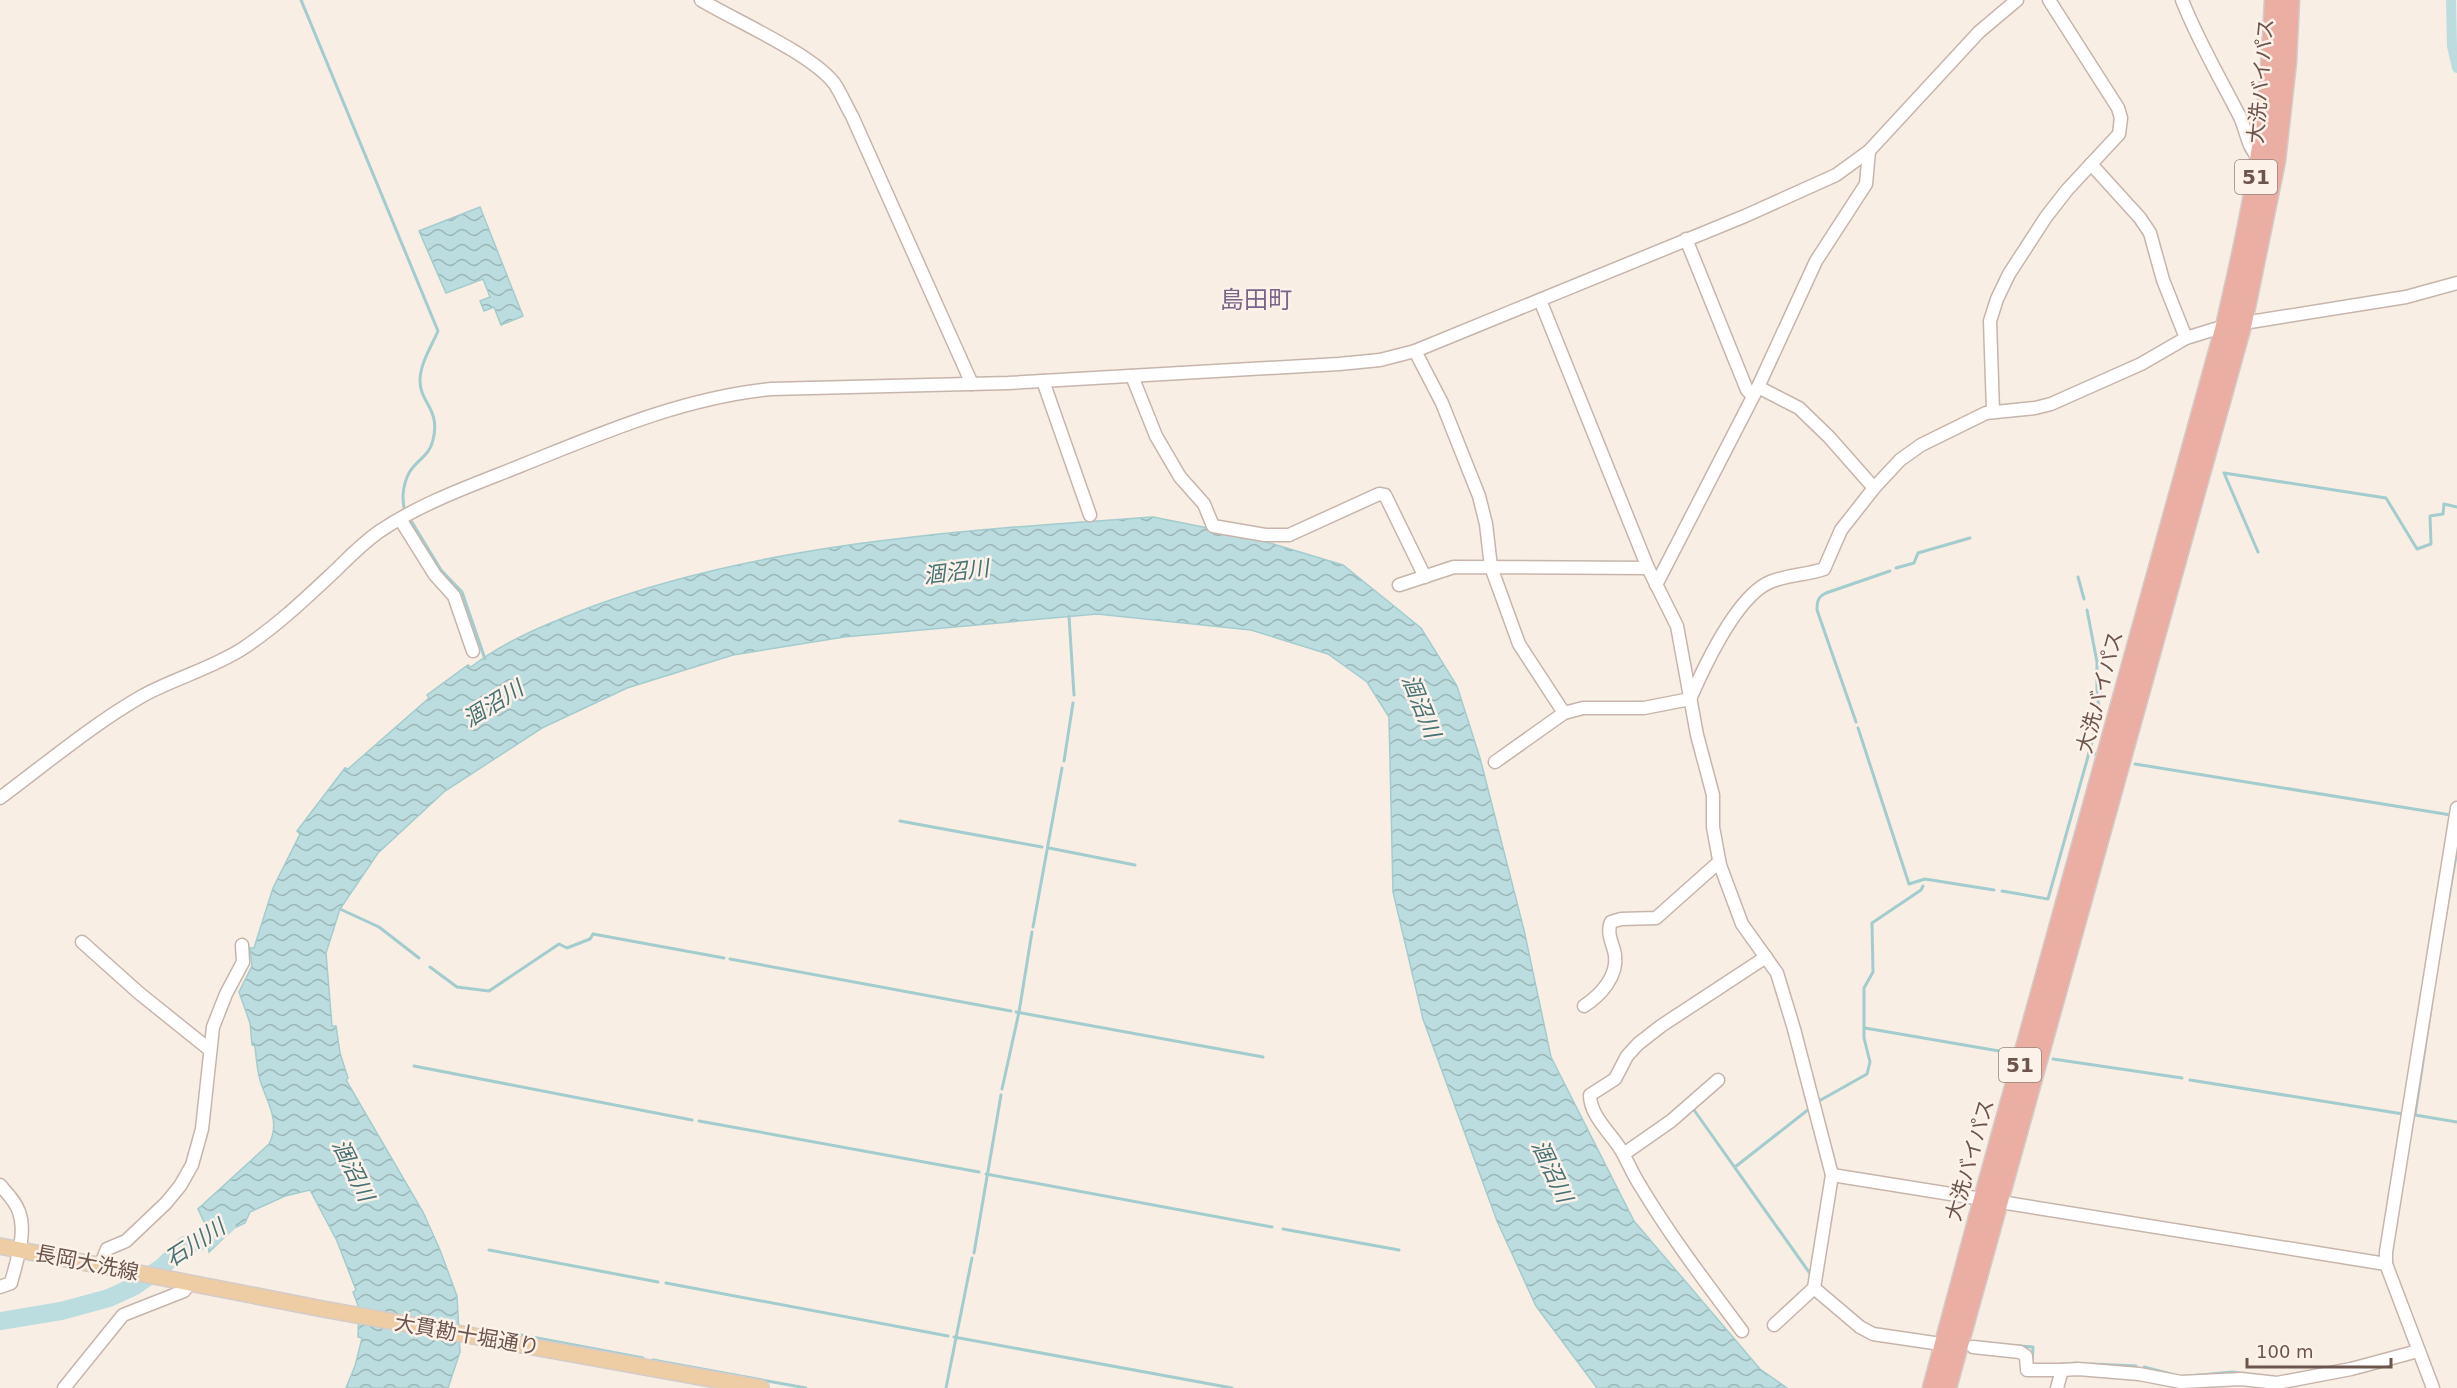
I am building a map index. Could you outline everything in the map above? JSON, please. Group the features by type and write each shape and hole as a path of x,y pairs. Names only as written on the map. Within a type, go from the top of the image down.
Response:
{"highway":[{"name":"大洗バイパス","path":"1932,1388 1991,1200 2234,324 2270,72 2274,0"},
{"name":"大洗バイパス","path":"1947,1388 1991,1200 2007,1174 2276,162 2287,62 2289,0"}],"main road":[{"name":"長岡大洗線","path":"0,1246 174,1280"},
{"name":"大貫勘十堀通り","path":"174,1280 761,1388"}],"street":[{"path":"701,0 802,57 822,71 835,84 852,116 972,384"},
{"path":"0,798 145,694 230,656 257,638 278,623 367,541 399,519 465,487 623,424 681,406 740,393 771,389 972,384 1132,376 1363,362 1415,351 1818,184 1852,165 1869,151 1979,32 2017,0"},
{"path":"1993,411 1990,321 1997,300 2009,274 2046,217 2067,190 2119,134 2121,118 2118,108 2049,0"},
{"path":"2182,0 2194,30 2241,120 2251,150 2259,158"},
{"path":"1656,585 1756,392 1816,261 1866,184 1869,151"},
{"path":"2091,164 2140,218 2150,233 2163,280 2187,338"},
{"path":"1686,239 1747,390 1799,408 1837,445 1874,488"},
{"path":"1690,699 1715,648 1740,609 1768,583 1824,569 1842,530 1874,488 1900,460 1921,445 1993,411 2035,408 2051,404 2141,364 2187,338 2234,324 2406,297 2457,283"},
{"path":"1540,300 1648,568 1677,626 1696,735 1713,795 1713,827 1719,862 1742,924 1777,973 1832,1175 1814,1288 1774,1325"},
{"path":"1415,351 1442,403 1479,496 1486,524 1491,567 1519,644 1564,713"},
{"path":"1132,376 1156,436 1180,477 1204,504 1213,526 1265,535 1288,535 1379,494 1385,495 1425,577"},
{"path":"1042,381 1090,514"},
{"path":"399,519 435,575 454,596 473,651"},
{"path":"1400,585 1454,567 1648,568"},
{"path":"1495,762 1564,713 1583,708 1644,708 1690,699"},
{"path":"2433,1388 2385,1264 2385,1252 2457,808"},
{"path":"1584,1006 1603,991 1615,965 1609,935 1611,922 1621,919 1656,918 1719,862"},
{"path":"82,942 139,993 210,1050"},
{"path":"102,1266 107,1249 126,1241 166,1203 180,1186 192,1165 202,1129 213,1027 243,962 242,945"},
{"path":"1742,1330 1641,1188 1625,1161 1622,1151 1605,1130 1590,1101 1590,1095 1614,1079 1627,1056 1654,1032 1766,957"},
{"path":"1622,1151 1629,1151 1671,1121 1718,1080"},
{"path":"1832,1175 2385,1264"},
{"path":"0,1185 17,1206 21,1215 19,1250 11,1283 0,1287"},
{"path":"64,1388 123,1315 184,1291 189,1284"},
{"path":"1814,1288 1860,1327 1873,1334 1934,1343"},
{"path":"1973,1347 2020,1352 2026,1356 2027,1370 2078,1369 2139,1374 2181,1382 2241,1379 2277,1383 2351,1369 2418,1351"},
{"path":"2057,1388 2062,1370"}],"water":[{"path":"480,207 523,316 501,325 494,307 484,311 480,301 490,297 483,279 446,293 419,231"},
{"name":"涸沼川","path":"1153,517 1243,535 1343,565 1421,628 1457,686 1480,758 1524,930 1551,1057 1634,1221 1760,1369 1787,1388 1597,1388 1536,1306 1497,1221 1423,1019 1393,892 1389,717 1367,682 1328,654 1251,630 1097,614 844,637 733,655 627,688 542,728 445,791 378,853 340,909 326,953 332,1026 336,1026 340,1053 348,1078 346,1080 423,1212 457,1296 460,1352 448,1388 346,1388 355,1366 362,1338 358,1337 359,1308 353,1292 356,1290 337,1241 310,1190 285,1196 250,1212 245,1223 234,1228 209,1252 207,1228 198,1209 269,1144 274,1128 272,1112 257,1067 250,1023 239,992 252,966 250,948 254,948 273,888 300,834 297,831 345,768 348,769 429,698 427,695 468,665 471,667 498,649 542,627 588,608 655,586 724,568 795,554 939,534"}],"waterway":[{"path":"301,0 438,331 425,360 420,379 435,429 427,453 408,474 403,495 406,513"},
{"path":"2451,0 2452,46 2457,68"},
{"path":"2258,552 2224,473 2386,498 2417,549 2431,544 2430,516 2443,514 2444,504 2457,507"},
{"path":"410,519 441,570 462,592 485,659"},
{"path":"1896,568 1914,563 1918,553 1970,538"},
{"path":"1856,722 1817,610 1818,602 1826,593 1890,571"},
{"path":"2078,577 2084,599"},
{"path":"2087,610 2097,662 2097,695 2100,713 2089,753 2096,754"},
{"path":"1069,616 1074,695"},
{"path":"1064,761 1073,703"},
{"path":"1858,728 1909,884 1925,879 1994,890"},
{"path":"2002,891 2048,899 2089,753"},
{"path":"2135,764 2451,815"},
{"path":"1033,927 1062,768"},
{"path":"900,821 1042,847"},
{"path":"1049,848 1135,865"},
{"path":"2445,919 2457,850"},
{"path":"1819,1101 1867,1074 1870,1062 1864,1038 1864,988 1873,972 1872,923 1921,890 1923,886"},
{"path":"340,909 379,927 419,958"},
{"path":"1002,1089 1019,1012 1032,932"},
{"path":"430,967 457,987 489,991 559,944 567,948 590,939 593,934 724,958"},
{"path":"730,959 1011,1011"},
{"path":"2431,1008 2415,1115 2457,1122"},
{"path":"1016,1012 1263,1057"},
{"path":"1865,1028 2005,1052"},
{"path":"2053,1059 2182,1078"},
{"path":"414,1066 692,1120"},
{"path":"2190,1080 2403,1114"},
{"path":"974,1253 1001,1095"},
{"path":"1735,1167 1809,1109"},
{"path":"1694,1110 1811,1275"},
{"path":"699,1121 979,1172"},
{"path":"986,1174 1272,1227"},
{"name":"石川川","path":"0,1321 61,1311 109,1298 135,1286 162,1267 185,1245 209,1239 227,1224"},
{"path":"1283,1229 1399,1250"},
{"path":"489,1250 658,1282"},
{"path":"946,1388 972,1258"},
{"path":"666,1283 948,1336"},
{"path":"516,1334 643,1358"},
{"path":"954,1337 1232,1388"},
{"path":"2006,1345 2033,1347 2032,1364 2035,1366"},
{"path":"653,1360 806,1388"},
{"path":"2056,1365 2076,1363"},
{"path":"2092,1364 2136,1366"},
{"path":"2144,1367 2171,1374"},
{"path":"2190,1376 2239,1373"}],"district":[{"name":"島田町","path":"1256,300"}]}
